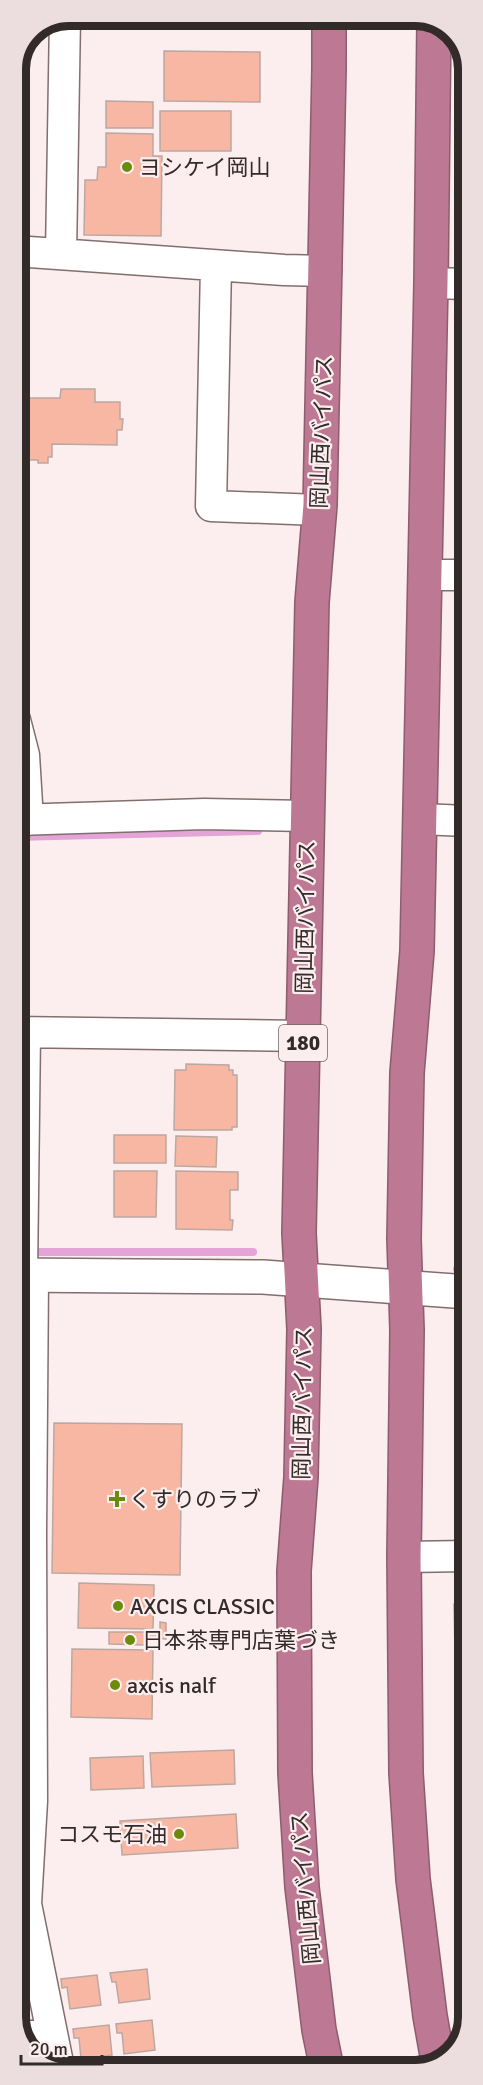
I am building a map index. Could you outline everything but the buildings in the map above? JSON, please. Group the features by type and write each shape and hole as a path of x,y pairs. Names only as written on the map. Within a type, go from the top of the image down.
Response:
{"highway":[{"name":"岡山西バイパス","path":"325,2060 319,2030 302,1887 296,1773 294,1571 301,1477 304,1329 299,1233 312,602 319,510 326,271 328,26"},
{"path":"434,31 417,951 407,1073 404,1239 407,1330 404,1557 406,1773 413,1880 437,2054"}],"street":[{"path":"61,254 65,25"},
{"path":"25,252 61,254 216,274 326,271"},
{"path":"216,274 212,506 319,510"},
{"path":"431,283 458,284"},
{"path":"425,575 458,575"},
{"path":"25,820 204,813 308,816"},
{"path":"420,819 458,821"},
{"path":"25,1032 303,1036"},
{"path":"25,1266 301,1279 458,1291"},
{"path":"404,1557 458,1556"},
{"path":"25,1835 27,1904 57,2058"},
{"path":"30,2036 52,2036"}],"waterway":[{"path":"25,837 258,831"},
{"path":"28,1252 253,1252"}],"place":[{"name":"ヨシケイ岡山","path":"127,167"},
{"name":"くすりのラブ","path":"117,1499"},
{"name":"AXCIS CLASSIC","path":"118,1606"},
{"name":"日本茶専門店葉づき","path":"130,1640"},
{"name":"axcis nalf","path":"115,1685"},
{"name":"コスモ石油","path":"179,1834"}]}
